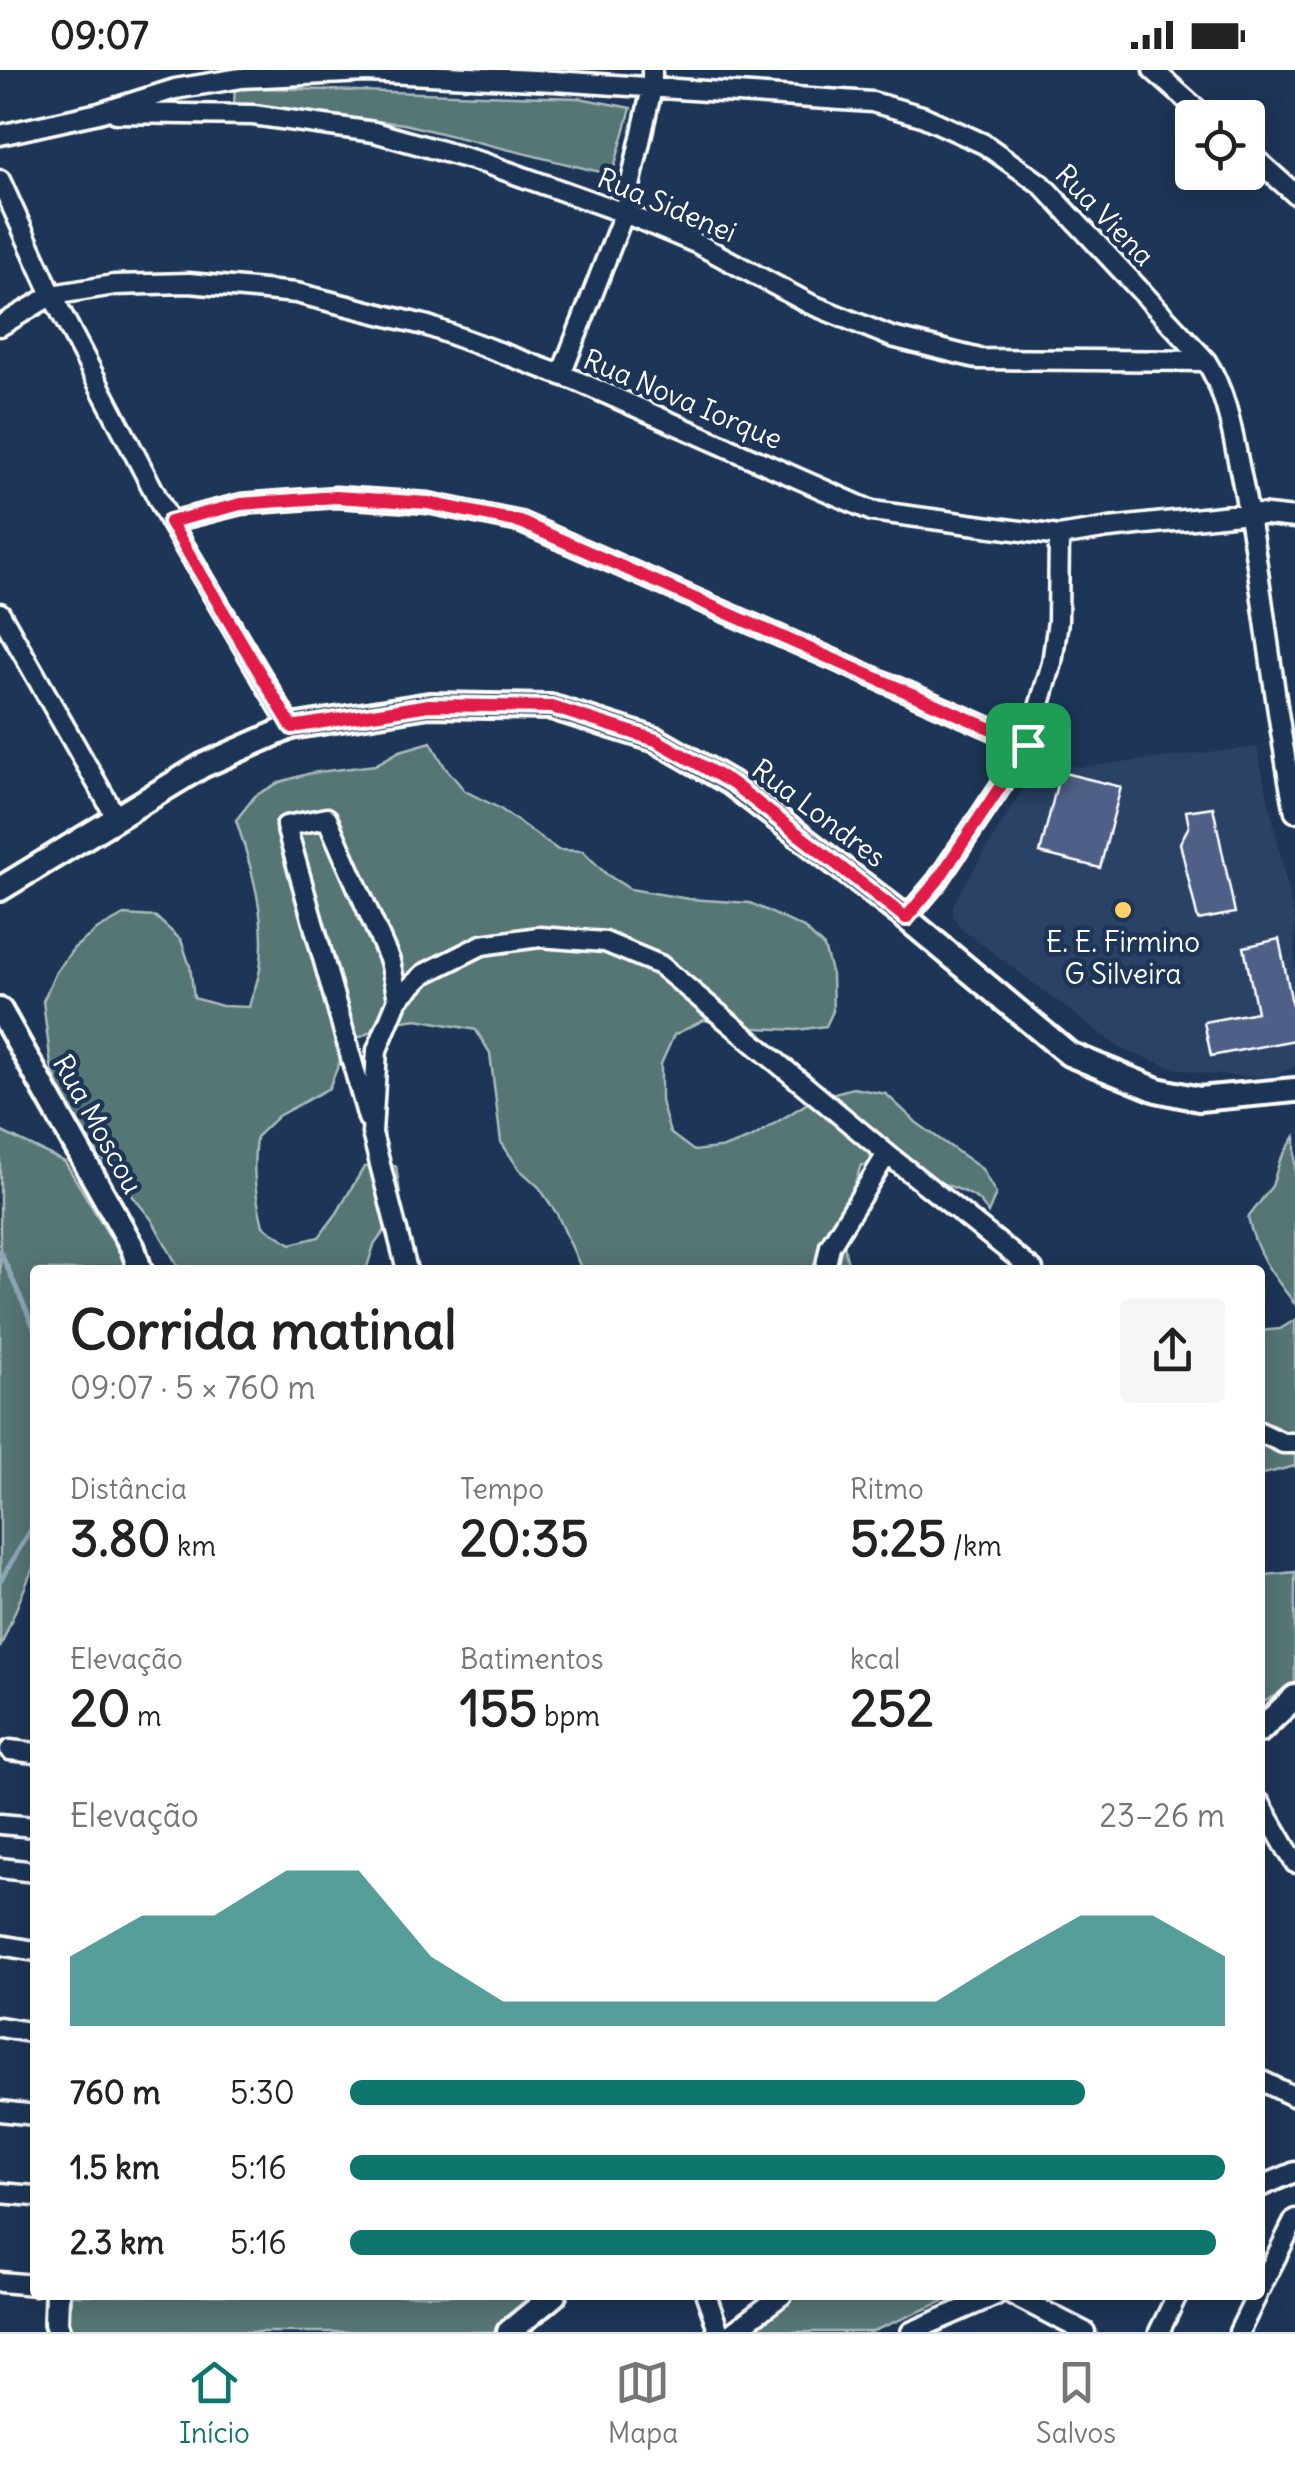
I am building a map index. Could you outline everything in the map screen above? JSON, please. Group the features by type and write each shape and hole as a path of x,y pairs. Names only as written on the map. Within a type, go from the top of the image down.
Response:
{"street":[{"path":"1153,70 1187,100"},
{"name":"Rua Viena","path":"0,134 99,113 176,89 241,78 366,72 652,79 872,102 922,116 984,144 1042,185 1206,361 1218,380 1249,513 1295,812"},
{"path":"561,376 624,213 652,79"},
{"path":"218,82 221,114"},
{"path":"176,89 179,114"},
{"name":"Rua Sidenei","path":"99,113 253,115 374,132 484,163 624,213 698,244 810,304 892,337 980,358 1206,361"},
{"path":"1265,167 1295,194"},
{"path":"0,180 52,295 170,522 292,727"},
{"name":"Rua Nova Iorque","path":"52,295 114,285 189,283 296,294 428,326 561,376 872,511 1059,536 1249,513 1295,518"},
{"path":"0,326 52,295"},
{"path":"170,522 241,504 336,497 428,503 520,522 1028,745"},
{"path":"906,918 938,880 1028,745 1052,663 1058,620 1059,536"},
{"path":"0,612 116,817"},
{"name":"Rua Londres","path":"0,889 202,766 292,727 429,705 552,707 656,740 732,783 906,918 1068,1054 1157,1090 1199,1099 1295,1090"},
{"path":"398,999 390,961 327,818 286,826 407,1265"},
{"path":"372,1134 377,1050 398,999 424,974 482,945 539,937 606,942 660,965 1027,1265"},
{"name":"Rua Moscou","path":"0,1010 133,1248 138,1265"},
{"path":"826,1265 830,1246 887,1154"},
{"path":"1265,1434 1284,1444 1295,1443"},
{"path":"1265,1725 1295,1697"},
{"path":"10,1750 30,1752"},
{"path":"1265,1812 1295,1863"},
{"path":"0,1824 30,1826"},
{"path":"0,1868 30,1871"},
{"path":"0,1945 30,1950"},
{"path":"0,2027 30,2031"},
{"path":"1265,2083 1295,2097"},
{"path":"0,2111 30,2114"},
{"path":"1265,2185 1295,2172"},
{"path":"0,2193 30,2196"},
{"path":"1265,2280 1295,2218"},
{"path":"0,2282 30,2285"},
{"path":"57,2300 58,2332"},
{"path":"509,2332 548,2300"},
{"path":"708,2300 719,2332"},
{"path":"732,2332 775,2300"},
{"path":"911,2332 985,2300"},
{"path":"1023,2300 1084,2332"},
{"path":"1159,2332 1175,2300"},
{"path":"1239,2332 1255,2300"}],"shaded area":[{"name":"E. E. Firmino G Silveira","path":"1257,747 1295,922 1295,1067 1272,1076 1206,1074 1171,1067 1121,1049 960,928 953,916 953,904 1040,761 1082,767"}],"green space":[{"path":"235,87 579,98 631,108 612,175 404,124 234,105"},
{"path":"431,742 465,791 499,808 558,850 583,851 606,874 630,889 689,899 750,903 804,928 824,947 832,975 833,1011 826,1026 797,1030 737,1027 704,1020 674,1035 661,1064 661,1101 670,1133 694,1151 726,1147 751,1138 816,1098 853,1088 886,1094 917,1123 982,1169 996,1194 988,1213 978,1200 957,1189 861,1165 844,1230 849,1265 580,1265 557,1214 501,1142 490,1053 476,1030 417,1019 389,1023 358,1038 340,1061 329,1088 278,1116 256,1137 255,1182 263,1226 291,1244 319,1237 364,1167 396,1166 400,1194 392,1221 374,1245 368,1265 177,1265 152,1220 88,1141 60,1091 51,1065 43,1001 56,972 74,948 124,915 156,917 181,940 190,966 194,998 222,1006 249,1007 260,969 262,932 252,874 236,820 255,796 280,782 311,773 375,765 400,751"},
{"path":"0,1131 65,1162 124,1265 30,1265 30,1575 0,1648"},
{"path":"1295,1136 1295,1304 1261,1254 1248,1218 1272,1186 1280,1160"},
{"path":"1295,1320 1295,1466 1265,1474 1265,1330 1280,1329"},
{"path":"1295,1572 1295,1691 1281,1692 1265,1701 1265,1576"},
{"path":"67,2300 551,2300 515,2332 71,2332"},
{"path":"779,2300 946,2300 871,2332 761,2332 755,2316"}],"building":[{"path":"1060,772 1121,787 1100,868 1040,853"},
{"path":"1213,807 1235,913 1198,920 1180,843 1189,826 1186,811"},
{"path":"1279,939 1295,1018 1295,1040 1211,1056 1204,1022 1257,1012 1244,947"}],"waterway":[{"path":"0,1251 30,1319"},
{"path":"0,1581 30,1531"}],"place":[{"name":"E. E. Firmino G Silveira","path":"1123,910"}],"route":[{"path":"336,497 428,503 520,522 1028,745 938,880 906,918 732,783 656,740 552,707 429,705 292,727 170,522 241,504 336,497"}]}
